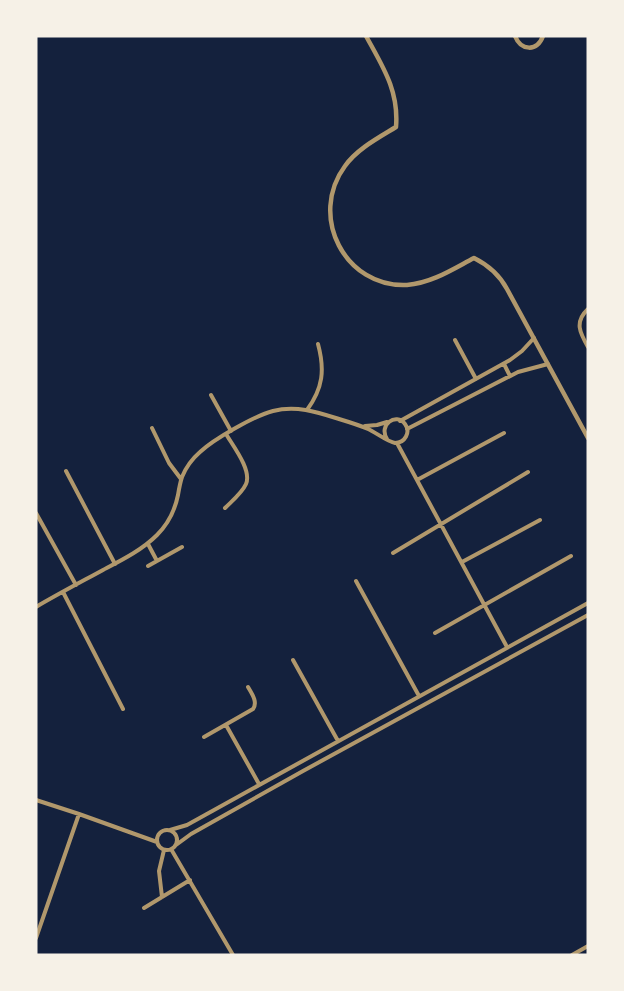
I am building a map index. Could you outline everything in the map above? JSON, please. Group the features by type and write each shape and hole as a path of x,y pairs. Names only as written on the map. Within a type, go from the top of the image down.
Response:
{"street":[{"path":"366,36 394,93 396,127 352,157 336,181 330,200 330,219 339,247 351,263 367,275 396,284 406,285 426,282 474,258 493,270 503,282 588,438"},
{"path":"515,36 520,45 527,48 534,47 540,43 543,36"},
{"path":"588,309 581,318 580,324 581,336 588,347"},
{"path":"400,421 504,364 516,356 534,338"},
{"path":"456,340 476,379"},
{"path":"307,410 316,395 322,378 322,361 318,344"},
{"path":"504,364 510,376"},
{"path":"407,429 510,376 528,368 548,364"},
{"path":"211,395 231,432"},
{"path":"36,606 115,564 148,544 168,521 189,464 207,446 226,434 263,414 290,408 307,410 363,426 390,442 400,442 407,435 406,425 400,421 394,420 377,425 363,426"},
{"path":"387,439 384,430 390,421"},
{"path":"152,428 169,463 182,479"},
{"path":"225,508 244,488 248,476 246,468 226,434"},
{"path":"417,480 504,434"},
{"path":"397,443 508,647"},
{"path":"66,471 115,564"},
{"path":"393,554 528,472"},
{"path":"36,513 76,585"},
{"path":"462,562 540,520"},
{"path":"148,544 157,561"},
{"path":"148,566 182,547"},
{"path":"435,633 572,556"},
{"path":"356,581 419,696"},
{"path":"64,592 123,709"},
{"path":"157,842 159,834 164,831 187,825 588,603"},
{"path":"164,850 171,849 191,834 303,771 588,615"},
{"path":"293,660 338,741"},
{"path":"471,667 476,676"},
{"path":"204,736 255,708 255,701 248,687"},
{"path":"226,725 259,784"},
{"path":"298,763 303,771"},
{"path":"36,800 157,842 164,850"},
{"path":"36,938 79,814"},
{"path":"170,830 177,838 176,845"},
{"path":"171,849 233,955"},
{"path":"162,897 159,871 164,850"},
{"path":"144,908 190,880"},
{"path":"572,955 588,946"}]}
